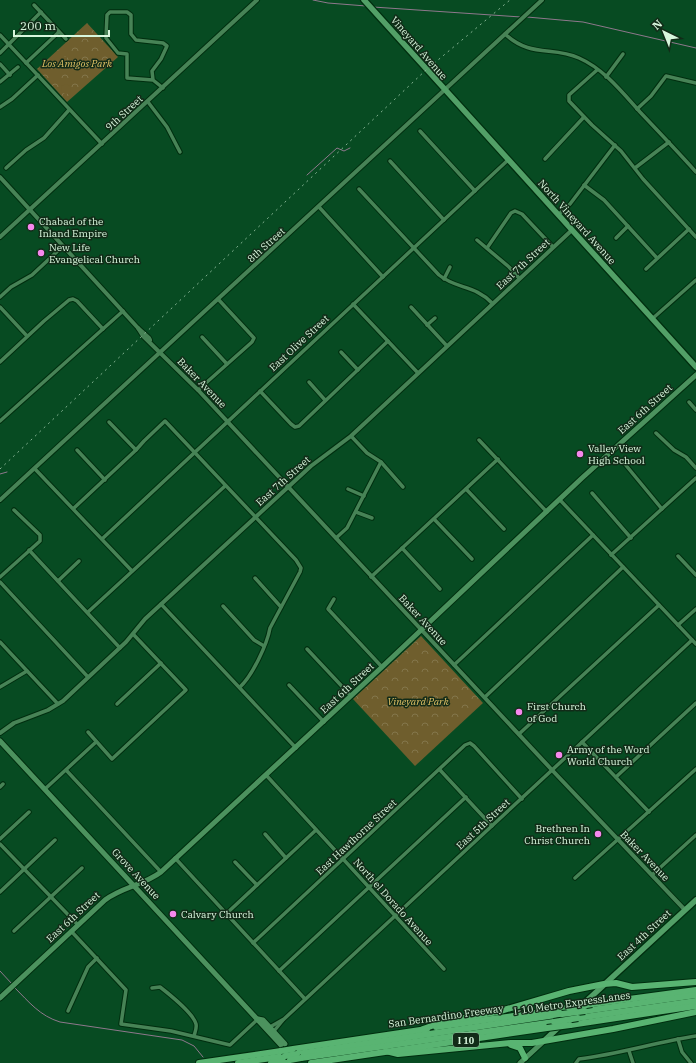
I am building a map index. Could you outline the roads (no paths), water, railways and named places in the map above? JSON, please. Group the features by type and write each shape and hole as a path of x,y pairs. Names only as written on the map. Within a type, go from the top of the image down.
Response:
{"highway":[{"path":"423,1029 443,1022 497,1012 566,992 604,984 616,983 632,987 696,982"},
{"name":"San Bernardino Freeway","path":"199,1063 285,1051 297,1054 423,1029 696,990"},
{"name":"I-10 Metro ExpressLanes","path":"297,1054 696,995"},
{"name":"I-10 Metro ExpressLanes","path":"238,1063 285,1051 297,1054 554,1022 696,1001"},
{"name":"I 10","path":"311,1063 696,1006"},
{"path":"386,1052 398,1054 545,1040 613,1029 696,1012"},
{"path":"502,1045 518,1046 523,1050 522,1061"},
{"name":"I-10 Metro ExpressLanes","path":"271,1063 285,1051"}],"main road":[{"name":"Vineyard Avenue","path":"364,0 444,90"},
{"name":"North Vineyard Avenue","path":"444,90 696,367"},
{"name":"East 6th Street","path":"0,998 109,896 135,886 160,872 324,722 582,478 696,375"},
{"name":"Grove Avenue","path":"0,741 258,1019 285,1051"},
{"name":"East 4th Street","path":"545,1040 696,900"},
{"name":"Grove Avenue","path":"258,1019 263,1020 272,1030 285,1051"},
{"path":"522,1061 545,1040"}],"street":[{"name":"9th Street","path":"0,237 257,0"},
{"name":"8th Street","path":"0,500 542,0"},
{"path":"34,5 66,39"},
{"path":"0,53 41,12"},
{"path":"153,80 152,71 161,59 167,46 163,43 136,40 131,34 132,15 127,12 110,12 107,15 106,38 118,52 127,54 127,78 153,80 163,88"},
{"path":"26,63 59,32"},
{"path":"505,34 517,44 529,49 571,55 579,58 606,76 696,172"},
{"path":"0,35 102,144"},
{"path":"606,76 623,54"},
{"path":"0,64 10,75"},
{"path":"0,82 18,67"},
{"path":"597,70 569,95 568,99 584,117 615,144 643,179 696,237"},
{"path":"0,107 12,99 38,75"},
{"path":"637,109 666,76 696,83"},
{"path":"148,102 167,126 180,152"},
{"path":"6,168 26,150 44,138 69,110"},
{"path":"545,159 584,117"},
{"path":"420,131 475,191"},
{"path":"635,168 669,142"},
{"path":"558,215 570,204 615,144"},
{"name":"East Olive Street","path":"102,539 508,160"},
{"path":"390,161 444,220"},
{"name":"Baker Avenue","path":"0,177 123,311 143,336 150,340 198,390 371,577 685,910"},
{"path":"584,185 604,200 657,258"},
{"path":"359,189 444,279 484,294 492,303"},
{"path":"319,207 383,277"},
{"path":"487,248 511,213 515,211 522,214 553,247"},
{"path":"616,238 628,226"},
{"path":"646,269 689,229"},
{"name":"East 7th Street","path":"0,733 14,723 48,710 58,704 120,648 145,619 161,604 311,466 350,436 572,230"},
{"path":"477,240 519,278"},
{"path":"0,297 11,287 32,275 63,246"},
{"path":"444,279 450,267"},
{"path":"652,319 696,280"},
{"path":"0,362 27,336 69,300 73,299 77,301 103,329"},
{"path":"198,390 252,342 254,338 218,299"},
{"path":"353,304 418,372"},
{"path":"0,307 27,336"},
{"path":"411,307 447,346"},
{"path":"0,421 76,351 123,311"},
{"path":"427,325 435,318"},
{"path":"202,337 227,364"},
{"path":"260,391 295,427 299,426 388,341"},
{"path":"341,352 358,370"},
{"path":"309,382 325,400"},
{"path":"689,402 696,410"},
{"path":"74,508 165,421 296,560 300,568 270,628 264,646 246,682 240,687"},
{"path":"109,422 136,450"},
{"path":"656,433 674,450 686,457 696,468"},
{"path":"350,436 367,452 381,462 403,487"},
{"path":"479,440 547,512"},
{"path":"77,450 105,480"},
{"path":"371,577 498,459"},
{"path":"336,538 347,528 381,462"},
{"path":"624,463 662,509"},
{"path":"35,469 74,508 132,571"},
{"path":"611,555 696,478"},
{"path":"88,612 225,486"},
{"path":"348,489 364,496"},
{"path":"466,489 504,529"},
{"path":"592,493 631,538"},
{"path":"560,500 696,644"},
{"path":"0,577 40,541 41,537 14,510"},
{"path":"356,512 372,518"},
{"path":"434,518 472,559"},
{"path":"454,665 593,536"},
{"path":"402,548 440,588"},
{"path":"29,550 120,648"},
{"path":"678,556 696,574"},
{"path":"58,581 79,561"},
{"path":"484,697 623,567"},
{"path":"255,578 281,606"},
{"path":"0,582 88,677"},
{"path":"334,599 328,609 382,667"},
{"path":"161,604 296,748"},
{"path":"519,734 659,605"},
{"path":"223,606 254,640 264,646"},
{"path":"678,625 696,609"},
{"path":"88,732 112,759 186,690 133,634"},
{"name":"East 5th Street","path":"272,1030 692,640"},
{"path":"0,642 58,704"},
{"path":"308,649 351,696"},
{"path":"117,704 161,663"},
{"path":"0,687 27,671"},
{"path":"289,685 324,722"},
{"path":"616,777 696,703"},
{"path":"45,790 96,742"},
{"path":"582,742 650,812"},
{"name":"East Hawthorne Street","path":"253,943 440,770 465,745 470,743 522,799"},
{"path":"575,878 619,840 696,769"},
{"path":"66,770 160,872"},
{"path":"440,770 492,826"},
{"name":"North el Dorado Avenue","path":"266,775 444,969"},
{"path":"279,971 466,797"},
{"path":"0,839 29,812"},
{"path":"226,914 316,830"},
{"path":"265,834 286,858"},
{"path":"652,875 696,835"},
{"path":"0,892 54,840"},
{"path":"0,844 25,868 78,925"},
{"path":"175,858 305,999"},
{"path":"235,862 257,885"},
{"path":"14,931 82,868"},
{"path":"71,931 126,990 121,1024 194,1036 230,1045 258,1019"},
{"path":"68,1011 88,967 97,958"},
{"path":"152,988 160,987 172,996 194,1020 196,1028 194,1036"},
{"path":"577,1062 580,1060 629,1051 649,1044 696,1036"},
{"path":"678,1039 682,1052 691,1063"},
{"path":"629,1051 633,1063"}],"waterway":[{"path":"313,0 328,3 366,6"},
{"path":"373,7 521,17"},
{"path":"527,17 583,22 696,48"},
{"path":"307,175 337,148 344,151 350,148"},
{"path":"0,474 7,472"},
{"path":"0,971 12,984"},
{"path":"15,988 46,1016 60,1022 182,1040 194,1046 203,1057"}],"railway":[{"path":"0,469 426,70 510,0"}],"place":[{"name":"Chabad of the Inland Empire","path":"31,227"},
{"name":"New Life Evangelical Church","path":"41,253"},
{"name":"Valley View High School","path":"580,454"},
{"name":"First Church of God","path":"519,712"},
{"name":"Army of the Word World Church","path":"559,755"},
{"name":"Brethren In Christ Church","path":"598,834"},
{"name":"Calvary Church","path":"173,914"}],"park label":[{"name":"Los Amigos Park","path":"77,63"},
{"name":"Vineyard Park","path":"418,701"}]}
